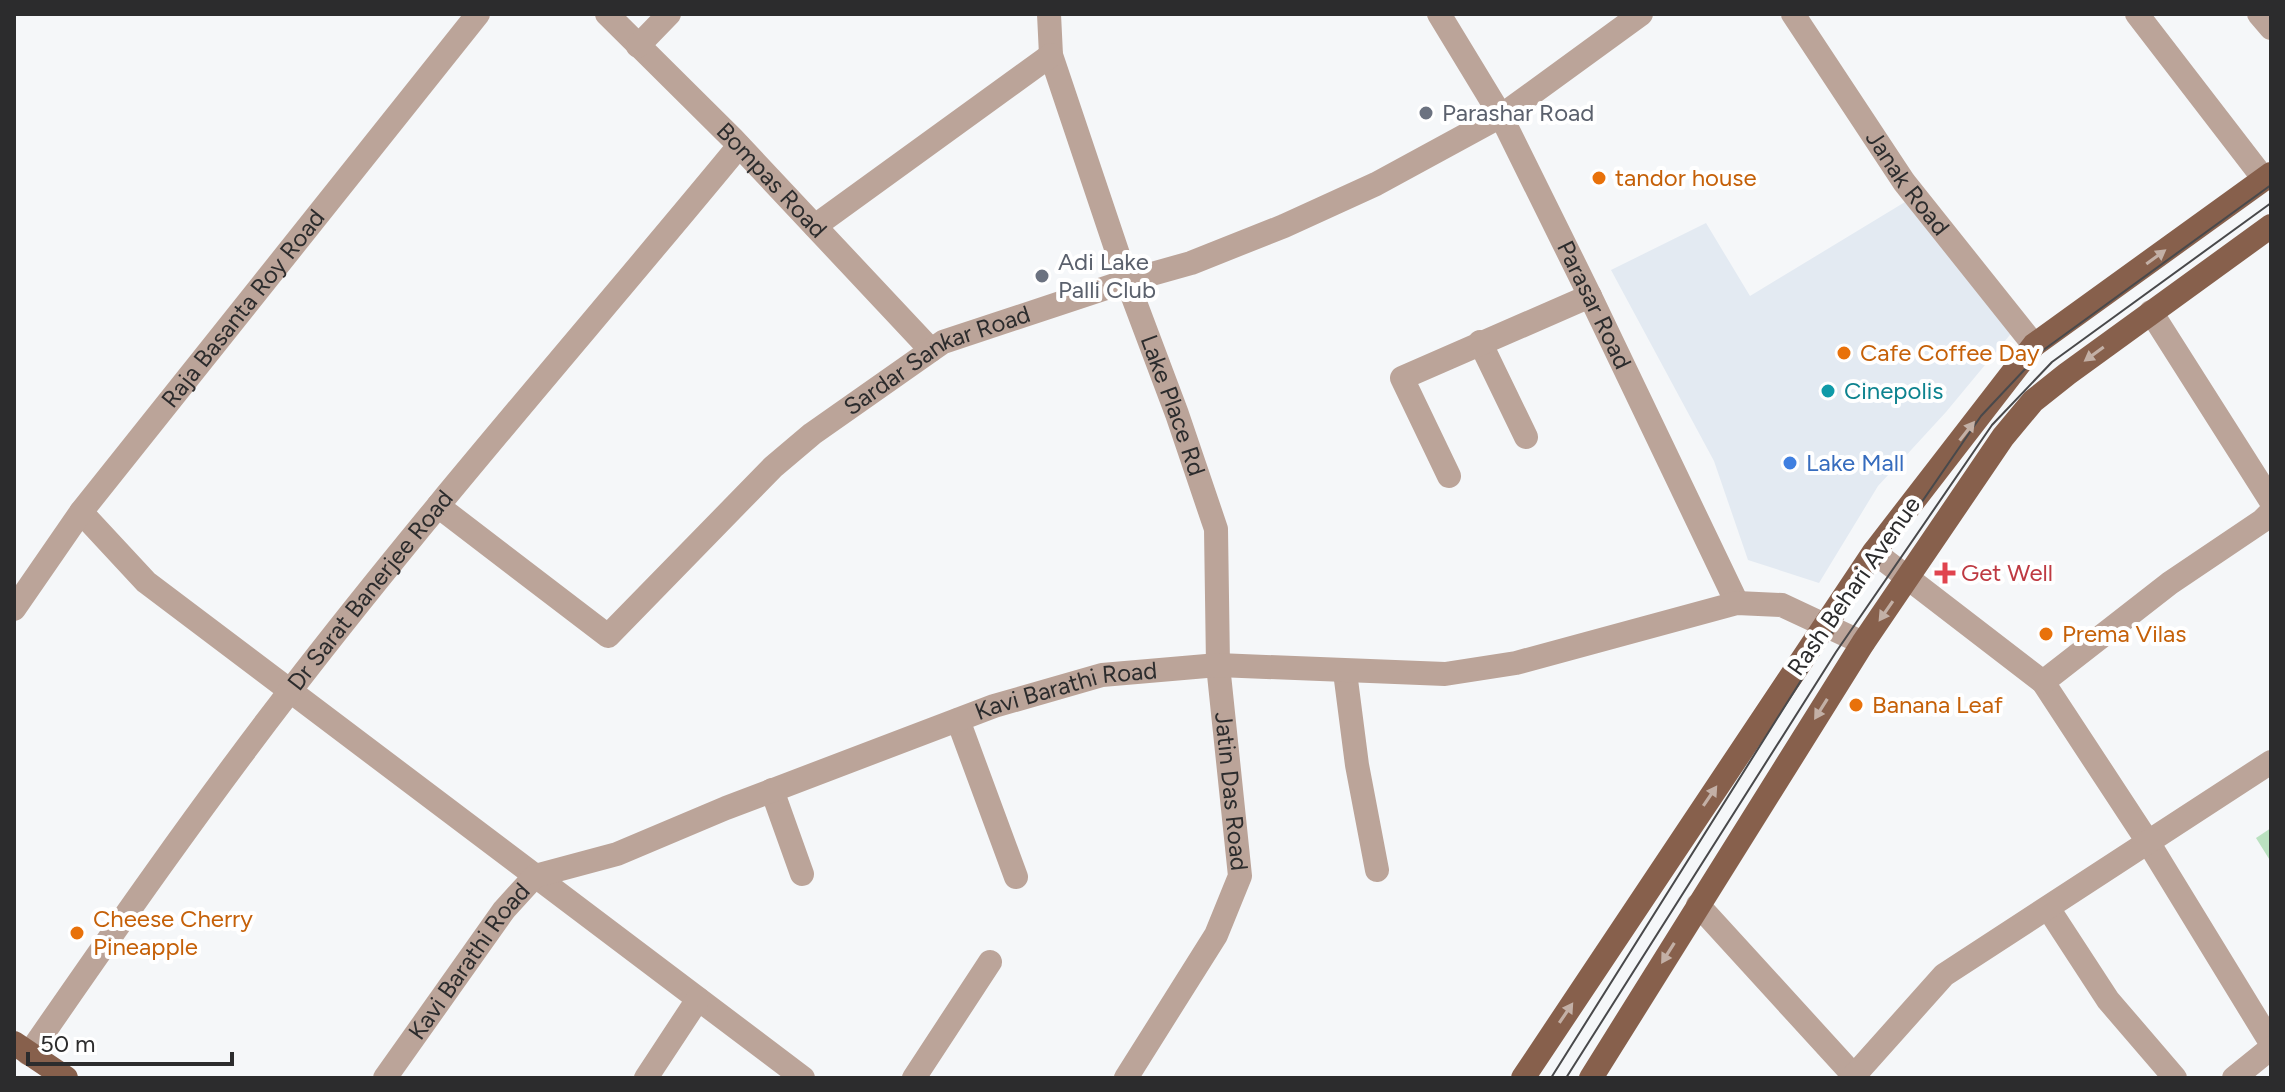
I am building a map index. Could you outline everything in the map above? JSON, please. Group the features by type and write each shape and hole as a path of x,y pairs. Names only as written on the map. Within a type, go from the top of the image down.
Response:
{"main road":[{"name":"Rash Behari Avenue","path":"1523,1078 1874,552 2034,345 2267,176"},
{"name":"Rash Behari Avenue","path":"1591,1078 1863,643 2003,437 2033,401 2271,226"},
{"path":"22,1048 66,1078"}],"street":[{"name":"Raja Basanta Roy Road","path":"14,609 81,512 478,14"},
{"name":"Bompas Road","path":"607,14 739,146 931,350"},
{"path":"638,46 669,14"},
{"name":"Lake Place Rd","path":"1049,14 1051,55 1127,281 1216,529 1218,665"},
{"name":"Parasar Road","path":"1439,14 1501,116 1737,603"},
{"name":"Sardar Sankar Road","path":"438,506 608,636 773,467 812,434 943,342 1191,263 1284,226 1376,184 1501,116 1641,14"},
{"name":"Janak Road","path":"1793,14 1904,182 2034,345"},
{"path":"2137,14 2267,176"},
{"path":"2259,14 2271,28"},
{"path":"815,226 1051,55"},
{"name":"Dr Sarat Banerjee Road","path":"22,1048 133,904 289,691 438,506 739,146"},
{"path":"1449,476 1402,378 1590,296"},
{"path":"2151,312 2271,501"},
{"path":"1480,342 1526,437"},
{"path":"81,512 146,582 803,1078"},
{"path":"2043,682 2170,583 2271,512"},
{"path":"1874,552 2043,682 2148,842 2271,1046 2234,1078"},
{"name":"Kavi Barathi Road","path":"385,1078 504,910 535,876 617,854 772,790 994,706 1102,675 1218,665 1445,674 1516,663 1737,603 1782,605 1863,643"},
{"name":"Jatin Das Road","path":"1126,1078 1216,935 1240,876 1218,665"},
{"path":"1345,672 1357,765 1377,870"},
{"path":"958,720 1016,877"},
{"path":"1698,905 1854,1077 1944,975 2271,762"},
{"path":"772,790 802,874"},
{"path":"2048,908 2108,1000 2175,1078"},
{"path":"914,1078 990,962"},
{"path":"646,1078 698,999"}],"shaded area":[{"path":"1910,199 2014,330 1946,412 1878,486 1819,583 1748,560 1714,461 1611,270 1706,223 1750,296"}],"green space":[{"path":"2271,828 2271,862 2256,838"}],"tram line":[{"path":"1551,1078 1824,644 1981,416 2042,351 2271,185"},
{"path":"1566,1078 1836,652 1992,425 2052,362 2271,203"}],"place":[{"name":"Parashar Road","path":"1426,113"},
{"name":"tandor house","path":"1599,178"},
{"name":"Adi Lake Palli Club","path":"1042,276"},
{"name":"Cafe Coffee Day","path":"1844,353"},
{"name":"Cinepolis","path":"1828,391"},
{"name":"Lake Mall","path":"1790,463"},
{"name":"Get Well","path":"1945,573"},
{"name":"Prema Vilas","path":"2046,634"},
{"name":"Banana Leaf","path":"1856,705"},
{"name":"Cheese Cherry Pineapple","path":"77,933"}]}
